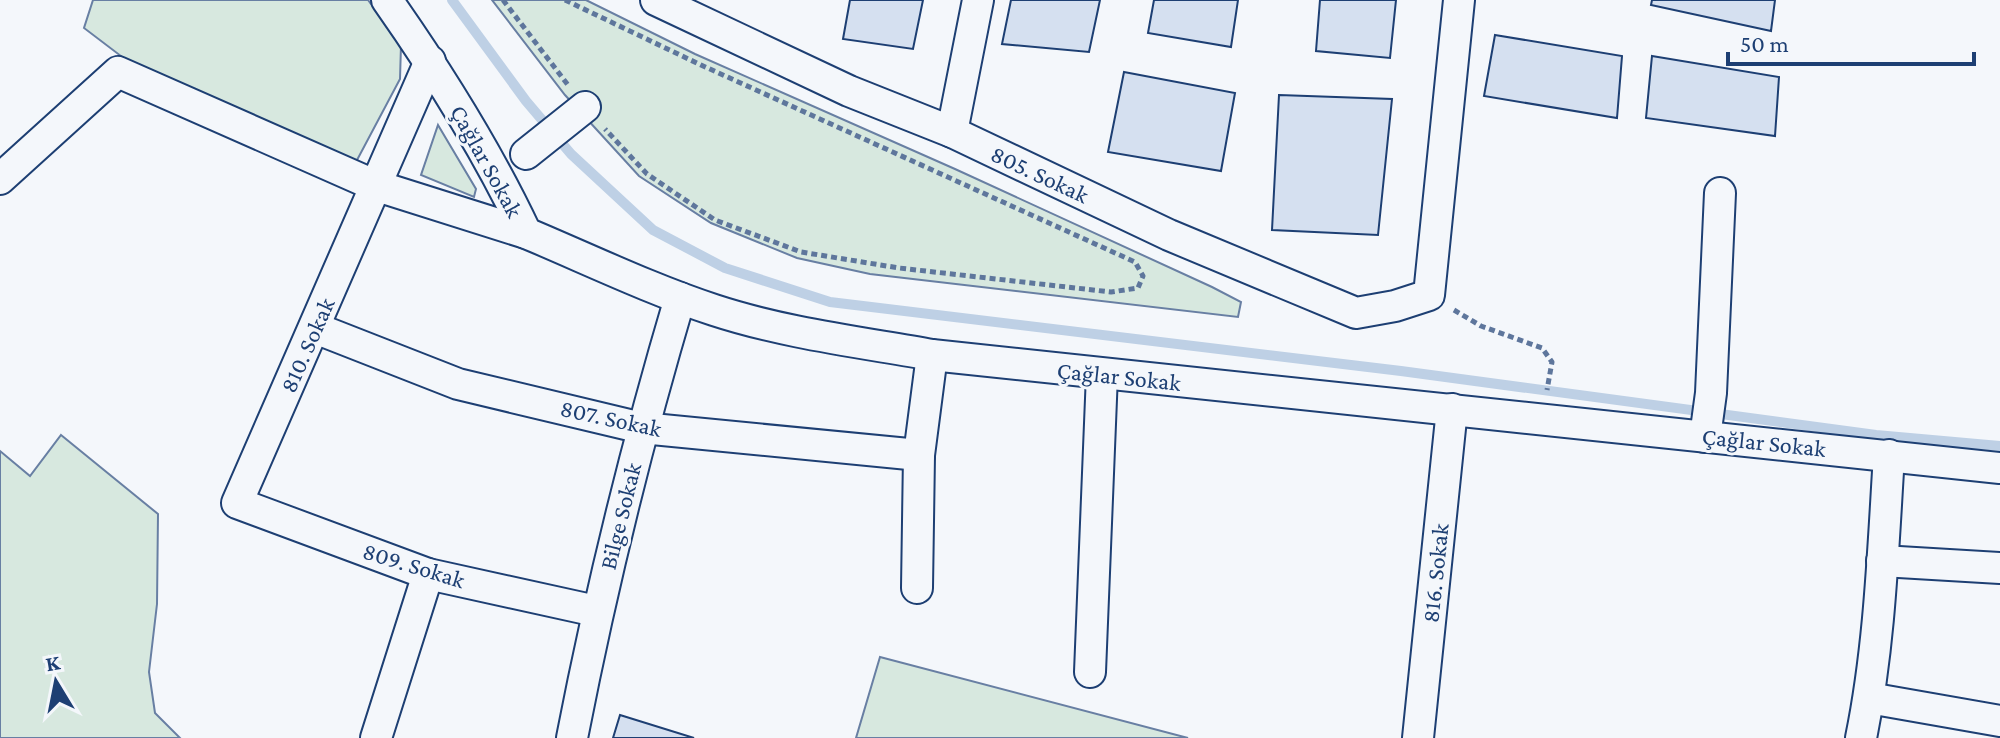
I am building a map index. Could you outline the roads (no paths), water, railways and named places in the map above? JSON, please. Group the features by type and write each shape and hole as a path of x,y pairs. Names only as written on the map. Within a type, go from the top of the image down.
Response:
{"street":[{"name":"Çağlar Sokak","path":"387,0 430,61 499,175 526,233 680,298 764,323 932,355 2000,468"},
{"name":"805. Sokak","path":"656,0 849,91 952,132 1169,235 1356,313 1395,306 1429,295 1459,0"},
{"path":"952,132 978,0"},
{"name":"810. Sokak","path":"237,503 430,61"},
{"path":"0,179 118,72 374,185 526,233"},
{"path":"526,154 585,107"},
{"path":"1705,437 1711,393 1720,193"},
{"name":"Bilge Sokak","path":"572,738 596,611 642,428 680,298"},
{"name":"807. Sokak","path":"315,328 458,384 642,428 919,455"},
{"path":"917,588 919,455 932,355"},
{"path":"1090,672 1102,374"},
{"name":"816. Sokak","path":"1418,738 1452,409"},
{"path":"1861,738 1869,698 1889,455"},
{"name":"809. Sokak","path":"237,503 428,574 596,611"},
{"path":"1882,561 2000,568"},
{"path":"376,738 428,574"},
{"path":"1869,698 2000,721"}],"waterway":[{"path":"452,0 526,101 571,154 653,230 725,268 830,302 1401,371 1876,435 2000,446"}]}
